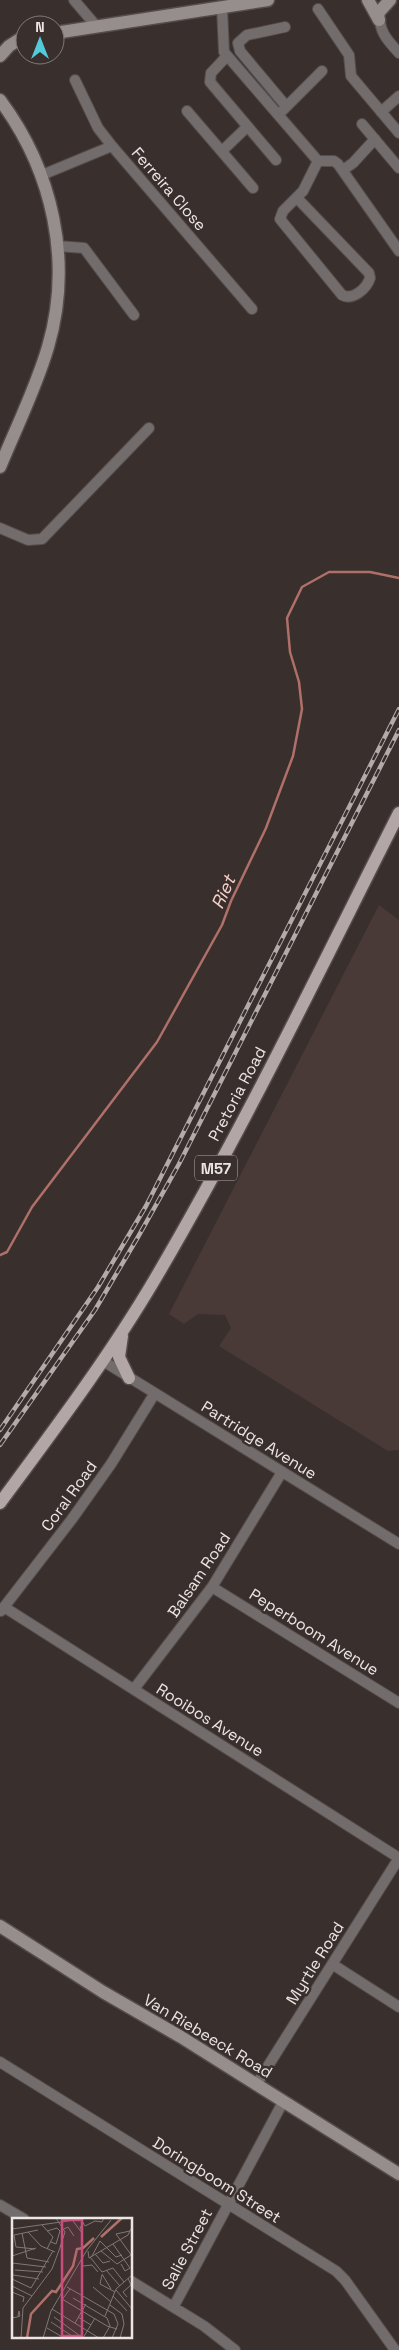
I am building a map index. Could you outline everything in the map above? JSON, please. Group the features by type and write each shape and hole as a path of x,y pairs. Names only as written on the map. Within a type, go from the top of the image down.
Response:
{"main road":[{"name":"Pretoria Road","path":"0,1503 124,1329 181,1233 236,1131 399,813"},
{"path":"124,1329 119,1357 129,1378"}],"street":[{"path":"74,0 97,27"},
{"path":"65,32 268,0"},
{"path":"368,0 380,10 383,34 399,53"},
{"path":"380,10 390,0"},
{"path":"222,7 222,45 227,56 318,161"},
{"path":"318,9 349,55 350,76 399,133"},
{"path":"285,27 247,35 238,43 240,51 286,106"},
{"path":"0,42 15,39"},
{"path":"0,56 15,43"},
{"path":"227,56 211,73 210,82 276,160"},
{"path":"278,115 322,71"},
{"path":"75,80 98,128 112,146"},
{"path":"381,112 399,96"},
{"path":"0,99 24,136 42,175 49,198 58,246 58,294 48,348 0,467"},
{"path":"187,111 254,188"},
{"path":"362,124 399,168"},
{"path":"222,151 247,127"},
{"path":"343,170 354,163 375,139"},
{"name":"Ferreira Close","path":"42,175 112,146 252,309"},
{"path":"318,161 334,160 343,170 399,251"},
{"path":"297,198 369,273 370,280 353,297 347,298 342,295 281,222 280,215 297,198 309,182 318,161"},
{"path":"58,246 84,248 134,315"},
{"path":"0,528 28,540 42,539 149,428"},
{"name":"Partridge Avenue","path":"102,1361 399,1544"},
{"name":"Coral Road","path":"2,1609 111,1464 155,1393"},
{"name":"Balsam Road","path":"134,1689 212,1587 282,1472"},
{"name":"Peperboom Avenue","path":"212,1587 399,1703"},
{"name":"Rooibos Avenue","path":"2,1609 134,1689 399,1858"},
{"name":"Myrtle Road","path":"256,2084 399,1858"},
{"name":"Van Riebeeck Road","path":"0,1926 399,2174"},
{"path":"332,1964 399,2006"},
{"name":"Doringboom Street","path":"0,2062 336,2271 345,2280 395,2350"},
{"name":"Salie Street","path":"174,2306 283,2102"},
{"path":"0,2205 22,2218"},
{"path":"132,2282 204,2326 234,2350"}],"shaded area":[{"path":"379,905 399,920 399,1450 388,1451 219,1346 231,1328 225,1315 198,1314 184,1324 169,1314"}],"waterway":[{"name":"Riet","path":"0,1255 7,1252 32,1207 157,1042 222,925 231,901 266,828 293,756 302,709 299,682 290,652 287,618 302,587 329,572 370,572 399,578"}],"railway":[{"path":"0,1430 98,1287 146,1206 399,709"},
{"path":"0,1445 95,1310 179,1164 399,730"}]}
